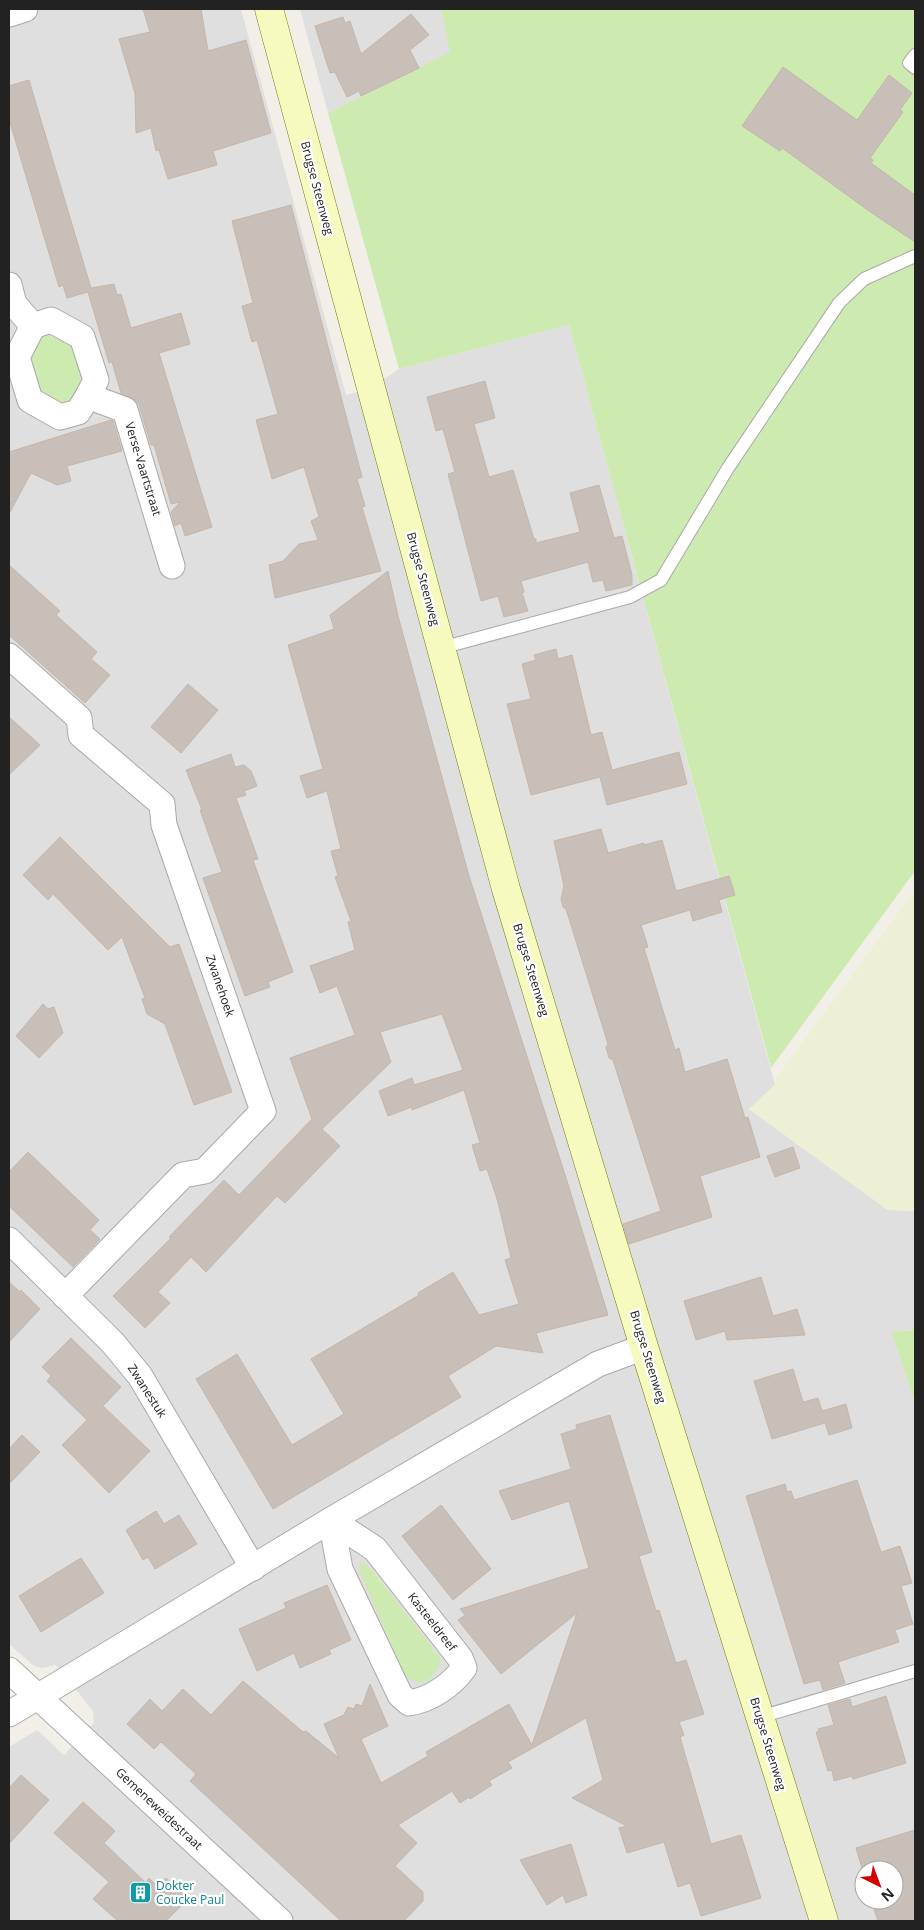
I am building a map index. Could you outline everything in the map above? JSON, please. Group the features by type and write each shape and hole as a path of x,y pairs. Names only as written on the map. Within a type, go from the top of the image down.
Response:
{"main road":[{"name":"Brugse Steenweg","path":"269,9 506,889 644,1347 824,1921"}],"street":[{"path":"9,14 25,9"},
{"path":"9,285 14,304 33,326"},
{"path":"51,320 82,337 96,380 78,412 60,417 30,400 17,358 33,326 51,320"},
{"name":"Verse-Vaartstraat","path":"88,396 125,410 172,566"},
{"name":"Zwanehoek","path":"9,656 79,718 81,735 162,804 164,825 263,1111 205,1171 183,1175 65,1296"},
{"name":"Zwanestuk","path":"9,1240 112,1343 140,1376 252,1568"},
{"path":"9,1714 331,1520 598,1364 644,1347"},
{"name":"Kasteeldreef","path":"331,1520 375,1549 460,1658 464,1668 457,1678 424,1701 410,1703 400,1696 340,1569 331,1520"},
{"name":"Gemeneweidestraat","path":"10,1674 38,1696 280,1921"}],"lane":[{"path":"915,55 909,63 915,68"},
{"path":"441,648 630,597 661,580 728,468 839,303 864,279 915,256"},
{"path":"760,1717 915,1671"}],"shaded area":[{"path":"9,9 241,9 346,395 371,388 399,369 569,325 775,1085 749,1109 888,1210 915,1211 915,1330 891,1332 915,1404 915,1921 9,1921 9,1747 37,1730 64,1755 94,1723 93,1711 56,1665 42,1668 34,1666 9,1644"},
{"path":"300,9 441,9 451,52 328,113"}],"green space":[{"path":"441,9 915,9 915,871 771,1068 569,325 399,369 328,113 450,52"},
{"path":"48,335 71,345 82,379 70,401 63,405 40,391 28,359 40,337"},
{"path":"915,890 915,1211 888,1210 749,1109 775,1085 774,1081"},
{"path":"915,1330 915,1404 891,1332"},
{"path":"360,1562 369,1566 441,1659 436,1672 430,1679 417,1682 405,1677 359,1570"}],"building":[{"path":"143,9 201,9 208,51 246,40 271,133 213,151 217,165 168,179 159,150 156,151 151,128 136,133 135,93 119,39 150,32"},
{"path":"411,14 429,35 410,50 419,68 361,96 359,91 347,97 335,72 330,73 315,26 343,17 345,23 350,21 361,54"},
{"path":"783,67 857,120 889,75 912,93 900,110 903,112 870,158 873,160 871,163 915,195 915,242 782,148 780,151 742,126"},
{"path":"29,80 91,288 114,284 117,295 121,294 131,328 181,313 190,344 159,353 212,527 185,536 181,523 175,526 171,512 180,502 171,504 154,445 151,445 139,405 135,400 121,393 112,362 109,363 88,292 67,298 63,285 59,287 9,119 9,86"},
{"path":"291,205 362,477 357,479 365,506 362,507 381,571 275,598 269,565 283,561 299,544 318,540 311,521 319,517 304,467 272,479 256,420 278,414 257,340 252,342 242,306 253,303 232,221"},
{"path":"485,381 495,418 474,424 489,477 513,470 536,543 580,532 570,493 599,485 614,538 622,536 632,575 632,585 606,591 603,580 593,582 588,562 521,581 524,592 522,593 528,611 504,617 498,596 481,601 448,474 455,472 443,429 436,431 427,397"},
{"path":"111,420 113,421 122,451 67,466 71,481 57,485 31,473 9,514 9,452"},
{"path":"9,565 60,611 56,615 97,652 91,659 110,675 85,703 9,635"},
{"path":"388,571 398,616 469,876 608,1315 536,1333 543,1353 496,1346 448,1376 461,1397 273,1509 196,1379 237,1354 292,1445 344,1414 311,1359 419,1295 418,1293 453,1272 479,1315 519,1304 505,1260 511,1258 498,1202 487,1169 480,1171 472,1145 480,1143 464,1090 412,1110 412,1107 388,1116 379,1091 412,1078 414,1085 463,1070 442,1014 380,1032 391,1062 322,1129 340,1146 285,1203 277,1196 206,1272 191,1257 158,1292 170,1303 145,1328 113,1296 171,1238 169,1237 224,1180 239,1195 312,1119 290,1058 355,1035 337,986 320,993 310,966 355,950 348,922 351,921 335,877 338,876 331,851 341,849 327,791 307,798 300,776 323,769 288,645 334,629 330,615"},
{"path":"556,649 558,659 572,655 591,735 602,732 612,770 679,752 687,784 607,805 600,777 531,795 507,704 531,699 522,664 536,660 534,655"},
{"path":"188,684 218,710 181,753 151,727"},
{"path":"9,717 40,745 9,775"},
{"path":"231,754 235,767 244,765 251,771 257,786 244,791 246,795 236,798 258,859 253,860 293,972 268,982 270,987 245,996 203,878 222,872 200,810 202,810 186,770"},
{"path":"601,829 608,853 662,840 676,891 729,876 735,895 719,900 722,912 693,921 690,910 641,925 648,947 644,948 675,1050 679,1048 685,1072 727,1059 745,1118 748,1117 760,1157 700,1176 712,1217 629,1244 623,1224 661,1211 613,1060 609,1058 606,1047 608,1044 566,909 563,907 561,899 564,886 554,841"},
{"path":"60,837 170,947 179,944 232,1092 194,1105 165,1024 147,1014 142,999 145,998 122,937 108,950 53,894 48,900 23,875"},
{"path":"43,1004 48,1009 54,1007 63,1033 39,1058 16,1036"},
{"path":"793,1147 800,1168 775,1177 767,1156"},
{"path":"28,1152 99,1220 90,1230 100,1239 73,1267 9,1206 9,1172"},
{"path":"761,1277 773,1316 797,1309 805,1335 727,1340 725,1331 696,1340 684,1301"},
{"path":"9,1282 20,1292 21,1290 40,1309 9,1342"},
{"path":"71,1338 121,1387 103,1406 150,1451 109,1493 62,1445 87,1420 47,1381 51,1376 42,1367"},
{"path":"793,1369 803,1402 818,1398 822,1411 846,1404 852,1428 829,1435 825,1423 772,1439 754,1381"},
{"path":"610,1415 652,1552 639,1556 656,1611 659,1610 676,1663 686,1660 704,1714 679,1722 684,1735 680,1737 711,1844 741,1835 761,1898 701,1916 690,1883 678,1887 664,1842 627,1853 619,1828 627,1826 572,1798 603,1780 586,1718 508,1762 512,1768 489,1781 492,1785 470,1799 469,1797 460,1803 452,1791 398,1825 417,1843 395,1866 423,1892 423,1901 404,1921 341,1921 190,1781 196,1774 161,1742 154,1749 127,1724 150,1699 162,1711 183,1689 211,1715 243,1681 303,1732 306,1731 339,1758 324,1724 344,1715 348,1707 354,1709 356,1704 362,1706 370,1684 388,1726 361,1739 381,1783 428,1756 426,1752 509,1704 532,1745 577,1613 501,1674 458,1620 465,1615 460,1609 589,1568 569,1501 512,1520 499,1491 571,1469 561,1434 577,1429 576,1425"},
{"path":"22,1435 40,1452 9,1484 9,1449"},
{"path":"857,1480 881,1552 900,1546 912,1583 901,1586 913,1624 895,1630 899,1642 838,1662 845,1683 823,1690 820,1680 804,1684 746,1496 785,1484 787,1492 791,1491 794,1500"},
{"path":"441,1505 491,1569 453,1600 402,1536"},
{"path":"156,1511 164,1524 179,1515 197,1544 155,1569 148,1557 143,1560 126,1530"},
{"path":"81,1558 104,1593 41,1632 19,1596"},
{"path":"327,1585 351,1640 329,1650 331,1654 300,1668 294,1653 257,1671 239,1629 286,1608 284,1603"},
{"path":"886,1696 906,1763 853,1779 852,1776 834,1781 832,1770 828,1771 816,1732 819,1731 818,1729 834,1725 828,1705 850,1699 852,1707"},
{"path":"21,1775 49,1800 9,1844 9,1788"},
{"path":"83,1802 115,1831 104,1843 146,1883 149,1878 158,1887 166,1878 188,1899 166,1921 118,1921 93,1899 109,1882 54,1833"},
{"path":"915,1830 915,1921 878,1921 874,1910 904,1910 904,1860 860,1860 856,1848"},
{"path":"571,1844 587,1895 566,1903 563,1895 547,1905 520,1860"}],"place":[{"name":"Dokter Coucke Paul","path":"140,1893"}]}
